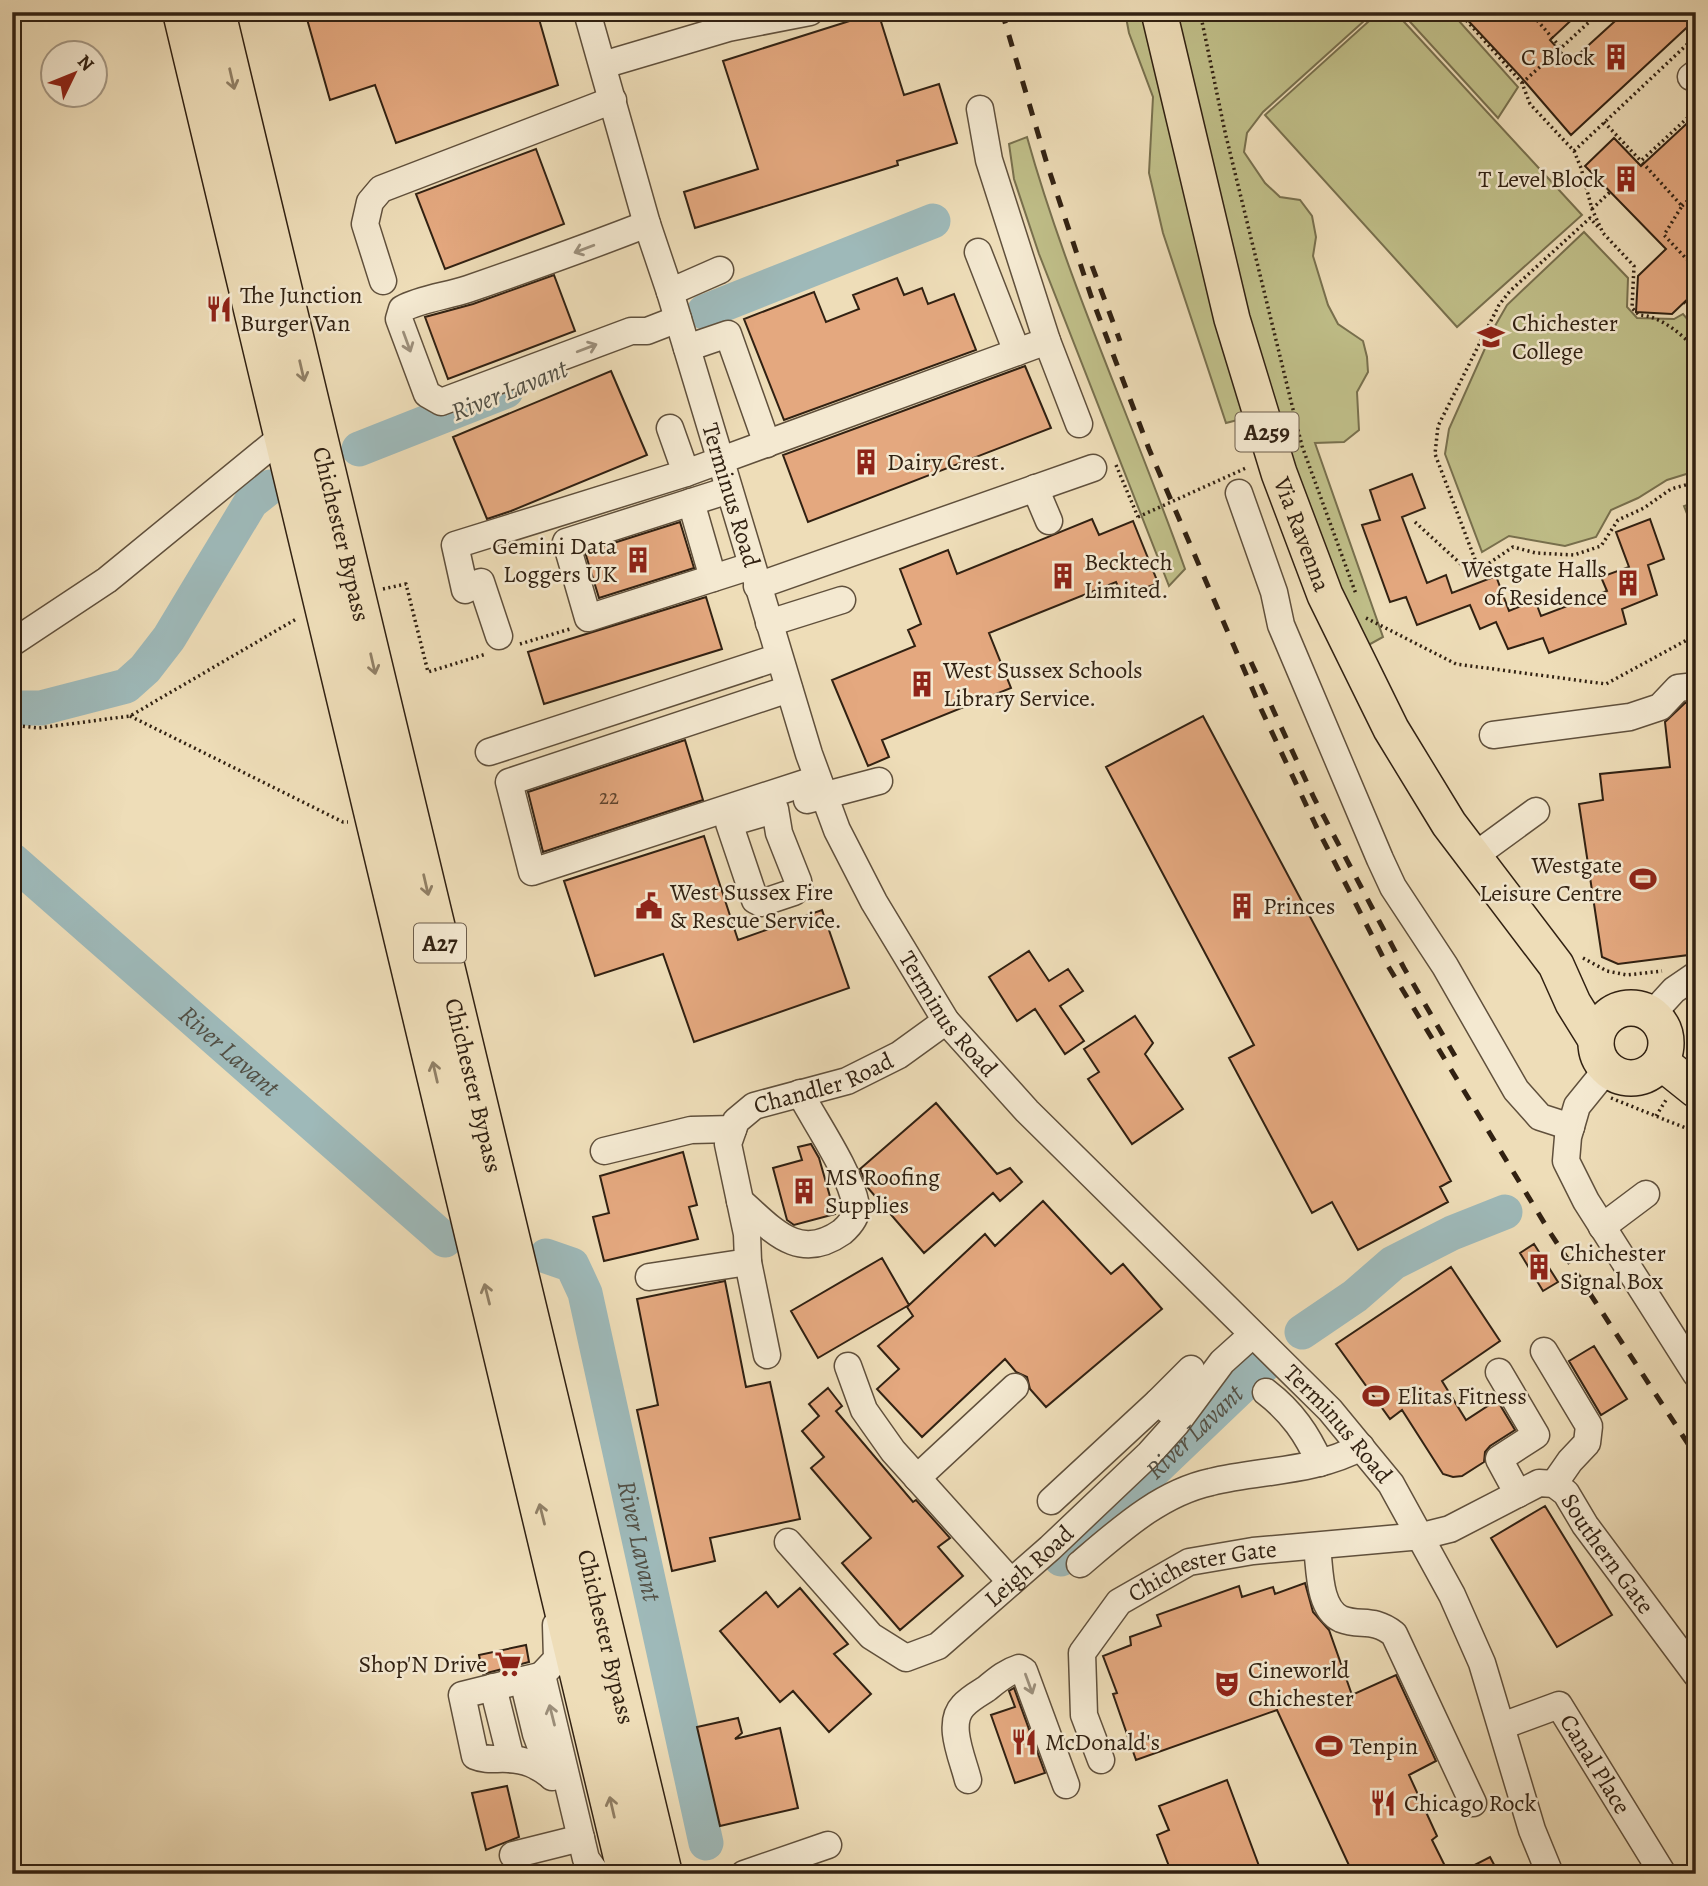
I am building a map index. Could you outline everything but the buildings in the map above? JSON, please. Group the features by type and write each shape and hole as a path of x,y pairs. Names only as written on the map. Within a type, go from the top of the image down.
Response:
{"highway":[{"name":"Chichester Bypass","path":"182,12 627,1874"},
{"name":"Chichester Bypass","path":"216,12 663,1874"}],"main road":[{"name":"Via Ravenna","path":"1159,12 1232,318 1279,473 1325,595 1342,632 1391,729 1473,858 1566,959 1635,1012"},
{"name":"Via Ravenna","path":"1566,959 1573,1003 1599,1065"},
{"path":"1635,1012 1665,1031 1666,1052 1661,1062 1646,1076 1636,1079 1616,1075 1599,1065 1603,1022 1635,1012"},
{"path":"1661,1062 1696,1090"}],"street":[{"name":"Terminus Road","path":"587,12 648,224 820,787 837,830 874,902 946,1021 1027,1111 1330,1410 1391,1484 1422,1536 1452,1595 1482,1663 1532,1830 1550,1874"},
{"path":"603,65 729,28 810,12"},
{"path":"383,281 365,224 370,202 381,189 613,100"},
{"path":"979,109 989,160 1047,341 1079,424"},
{"path":"648,224 440,298 415,302 402,309 399,319 427,394 441,402 631,331 647,331 678,319"},
{"path":"978,252 1017,352"},
{"path":"670,292 720,270"},
{"path":"687,348 728,334 767,444"},
{"path":"499,636 481,582 464,590 455,545 721,462 1047,341"},
{"path":"670,428 686,474"},
{"path":"12,643 107,580 283,436"},
{"path":"729,490 566,542 588,618 713,578 754,576 1093,468"},
{"path":"1242,481 1281,625 1387,875 1445,966 1516,1090 1540,1117 1571,1127"},
{"path":"1035,488 1049,521"},
{"path":"691,502 713,578"},
{"path":"769,623 842,600"},
{"path":"489,752 779,657"},
{"path":"1493,735 1630,718 1660,707 1678,688 1696,686"},
{"path":"789,689 509,782 532,872 820,787 879,781"},
{"path":"775,809 779,833 799,887 794,892 767,903 755,900 729,823 775,809 820,787"},
{"path":"1473,858 1536,811"},
{"path":"1635,1012 1694,975"},
{"name":"Chandler Road","path":"767,1355 748,1262 747,1234 728,1144 736,1121 754,1106 847,1080 899,1055 946,1021"},
{"path":"1599,1065 1577,1106 1566,1161 1602,1227 1696,1374"},
{"path":"740,1201 782,1237 802,1245 824,1242 853,1221 857,1208 853,1193 800,1093"},
{"path":"604,1151 691,1130 733,1129"},
{"path":"1602,1227 1646,1194"},
{"path":"649,1277 748,1262"},
{"name":"Leigh Road","path":"788,1542 871,1636 906,1658 938,1646 1149,1454 1180,1419 1222,1362 1252,1335"},
{"path":"1544,1351 1589,1426 1587,1443 1554,1484"},
{"path":"848,1366 864,1410 893,1451 1011,1582"},
{"path":"1051,1501 1191,1370"},
{"path":"1499,1372 1536,1435 1499,1459 1518,1494"},
{"path":"917,1478 1015,1387"},
{"path":"1266,1392 1282,1404 1307,1435 1320,1463"},
{"path":"1158,1402 1180,1419"},
{"path":"1080,1564 1148,1510 1196,1486 1332,1461 1361,1447"},
{"name":"Southern Gate","path":"1422,1536 1450,1528 1539,1483 1554,1484 1566,1493 1696,1674"},
{"name":"Chichester Gate","path":"1101,1760 1084,1715 1082,1653 1119,1602 1189,1562 1252,1551 1422,1536"},
{"path":"1317,1547 1327,1605 1340,1618 1382,1625 1394,1634 1473,1803"},
{"path":"509,1684 557,1659 554,1560"},
{"path":"968,1780 954,1725 957,1714 963,1705 1010,1670 1018,1668 1024,1671 1066,1786"},
{"path":"509,1684 536,1734 522,1764"},
{"path":"509,1684 522,1764 572,1799"},
{"path":"509,1684 572,1799 586,1859 597,1874"},
{"name":"Canal Place","path":"1502,1726 1559,1705 1663,1874"},
{"path":"513,1855 581,1838"},
{"path":"744,1874 828,1845"}],"path":[{"path":"1200,12 1225,132 1302,446 1360,605"},
{"path":"1459,12 1522,83 1531,104 1574,151 1591,209 1604,233"},
{"path":"1530,12 1561,48"},
{"path":"1522,83 1600,12"},
{"path":"1574,151 1696,36"},
{"path":"1641,161 1696,110"},
{"path":"1604,122 1682,206"},
{"path":"1591,209 1610,192"},
{"path":"1696,193 1682,206 1664,235 1696,269"},
{"path":"1479,570 1436,454 1438,426 1491,317 1510,291 1590,218 1634,266 1632,308 1639,316 1651,316 1658,320 1696,349"},
{"path":"1684,302 1696,315"},
{"path":"1126,489 1138,517 1242,481"},
{"path":"1479,570 1513,547 1536,553 1574,555 1601,546 1618,520 1644,508 1671,489 1696,482"},
{"path":"1415,522 1462,565 1479,570"},
{"path":"1370,629 1365,617 1456,664 1606,684 1696,635"},
{"path":"130,716 343,822 375,820"},
{"path":"1566,959 1617,974 1658,971 1694,975"},
{"path":"1599,1065 1613,1099 1696,1134"}],"shaded area":[{"path":"1125,12 1149,12 1249,417 1226,423 1163,233 1149,173 1153,97 1129,33"},
{"path":"1170,12 1374,12 1263,112 1247,133 1244,152 1265,183 1280,197 1300,200 1312,216 1316,237 1313,256 1328,305 1338,324 1363,341 1367,357 1368,372 1357,392 1359,430 1344,442 1315,443 1383,637 1363,648 1288,470"},
{"path":"1379,12 1395,12 1582,215 1457,327 1265,115"},
{"path":"1401,12 1451,12 1518,87 1498,118"},
{"path":"1027,137 1062,246 1185,569 1169,586 1039,254 1014,179 1009,144"},
{"path":"1584,232 1628,278 1627,307 1637,318 1674,319 1683,314 1696,329 1696,471 1667,480 1638,498 1611,510 1596,537 1565,546 1509,536 1482,552 1445,454 1449,429 1507,305"},
{"path":"1696,502 1696,537 1684,506"}],"waterway":[{"name":"River Lavant","path":"704,312 933,221"},
{"name":"River Lavant","path":"359,449 506,391"},
{"name":"River Lavant","path":"12,708 41,708 126,686 145,669 169,638 251,502 270,487"},
{"name":"River Lavant","path":"12,860 445,1240"},
{"name":"River Lavant","path":"1302,1332 1355,1296 1393,1263 1452,1233 1505,1212"},
{"name":"River Lavant","path":"546,1256 572,1265 585,1293 706,1843"},
{"name":"River Lavant","path":"1061,1559 1266,1363"}],"railway":[{"path":"1002,12 1047,164 1091,296 1149,449 1261,709 1316,826 1385,961 1551,1234 1696,1456"},
{"path":"1092,266 1120,341"},
{"path":"1251,662 1314,798 1404,968 1455,1056"}],"place":[{"name":"C Block","path":"1616,57"},
{"name":"T Level Block","path":"1626,179"},
{"name":"The Junction Burger Van","path":"219,309"},
{"name":"Chichester College","path":"1491,337"},
{"name":"Dairy Crest.","path":"866,462"},
{"name":"Gemini Data Loggers UK","path":"638,560"},
{"name":"Becktech Limited.","path":"1063,576"},
{"name":"Westgate Halls of Residence","path":"1628,583"},
{"name":"West Sussex Schools Library Service.","path":"922,684"},
{"name":"Westgate Leisure Centre","path":"1643,879"},
{"name":"West Sussex Fire & Rescue Service.","path":"649,906"},
{"name":"Princes","path":"1242,906"},
{"name":"MS Roofing Supplies","path":"804,1191"},
{"name":"Chichester Signal Box","path":"1539,1267"},
{"name":"Elitas Fitness","path":"1376,1396"},
{"name":"Shop'N Drive","path":"508,1664"},
{"name":"Cineworld Chichester","path":"1227,1684"},
{"name":"McDonald's","path":"1024,1742"},
{"name":"Tenpin","path":"1329,1746"},
{"name":"Chicago Rock","path":"1383,1803"}]}
